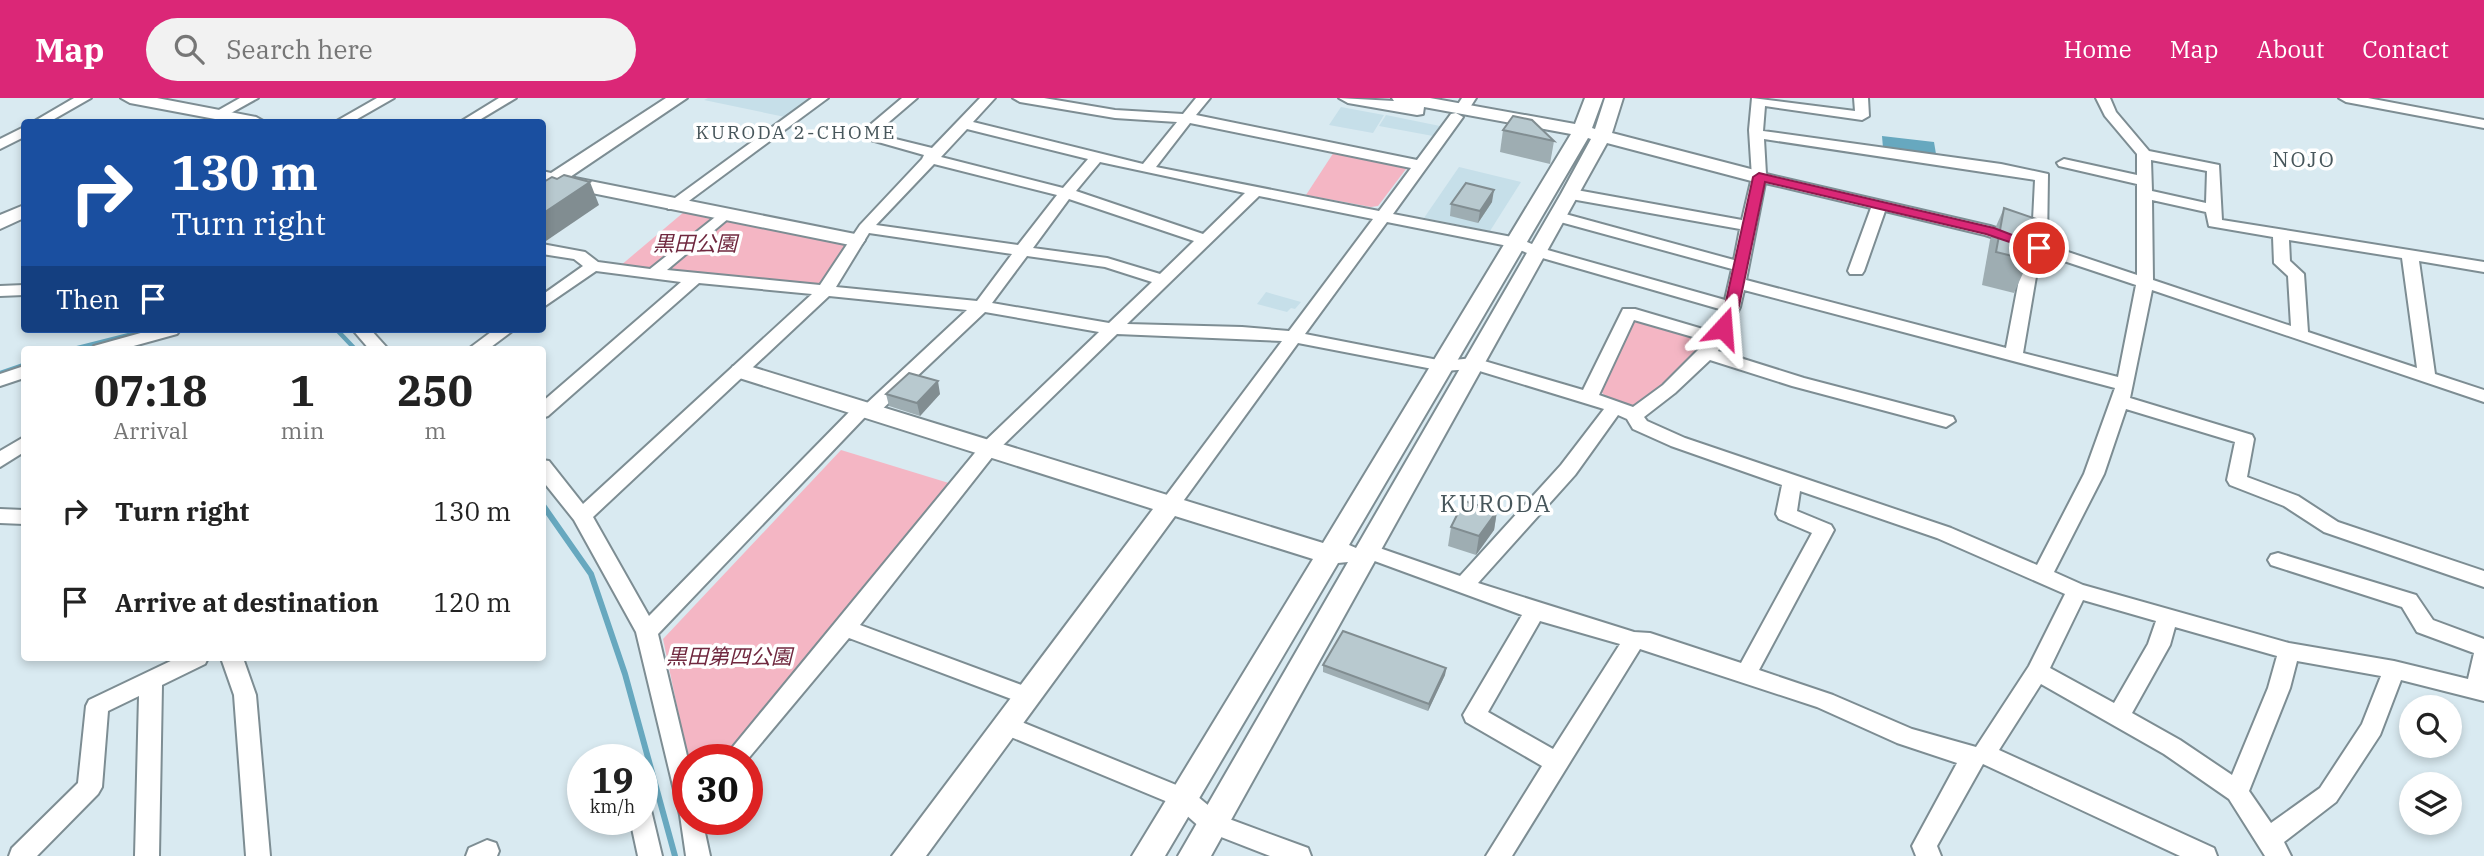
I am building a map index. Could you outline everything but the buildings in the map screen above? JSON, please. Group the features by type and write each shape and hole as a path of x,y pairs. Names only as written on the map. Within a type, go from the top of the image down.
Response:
{"street":[{"path":"46,119 84,98"},
{"path":"130,98 209,118 251,98"},
{"path":"348,119 387,98"},
{"path":"472,119 509,98"},
{"path":"546,179 653,98"},
{"path":"546,179 678,98"},
{"path":"673,205 821,98"},
{"path":"910,98 864,136 1066,193 1206,240"},
{"path":"582,516 825,291 860,234 988,98"},
{"path":"1020,98 1115,114 1188,118 1420,165"},
{"path":"1146,169 1203,98"},
{"path":"1348,98 1462,108"},
{"path":"1401,98 1462,108 1670,154 1990,231 2484,396"},
{"path":"1148,856 1443,366 1528,248 1558,217 1571,194 1590,137 1598,98"},
{"path":"1634,415 1670,388 1713,346 1732,306 1751,226 1759,177 1757,134 1760,100 1862,116 1861,98"},
{"path":"2042,576 2094,474 2122,393 2144,282 2144,154 2137,141 2106,108 2103,98"},
{"path":"2346,98 2484,124"},
{"path":"908,856 1462,108"},
{"path":"964,124 1146,169 1383,215 1528,248 1732,306"},
{"path":"0,145 21,133"},
{"path":"1757,134 2001,168 2043,177 2036,246 2014,358"},
{"path":"1194,856 1474,363 1528,248 1590,137"},
{"path":"2144,154 2214,169 2214,223 2484,267"},
{"path":"647,632 866,410 981,306 1066,193 1097,158"},
{"path":"2064,163 2214,209"},
{"path":"546,179 724,215 1107,263 1161,280"},
{"path":"747,744 845,628 990,447 1161,280 1258,190"},
{"path":"1571,194 1751,226"},
{"path":"1856,271 1880,205"},
{"path":"0,223 21,212"},
{"path":"653,274 724,215"},
{"path":"1558,217 2014,358 2122,393 2245,439 2237,480 2291,501 2331,527 2484,579"},
{"path":"2281,235 2282,263 2296,274 2300,335"},
{"path":"546,250 579,255 593,266 653,274 981,306 1112,328 1242,332 1293,337 1443,366 1474,363 1615,406 1634,415 1640,425 1678,442 1944,533 2077,592 2289,651 2394,670 2484,692"},
{"path":"2410,256 2427,377"},
{"path":"546,300 593,266"},
{"path":"546,408 695,278"},
{"path":"0,291 21,290"},
{"path":"1588,397 1629,313 1798,382 1947,421"},
{"path":"114,346 160,333"},
{"path":"365,333 376,346"},
{"path":"482,346 500,333"},
{"path":"741,371 1330,555 1368,551 1535,611 1634,640 1650,641 1825,701 1905,736 1978,756 2205,856"},
{"path":"0,380 21,373"},
{"path":"1464,585 1568,470 1615,406"},
{"path":"0,461 21,445"},
{"path":"546,471 582,516 647,632 673,744"},
{"path":"1746,674 1824,530 1786,514 1792,483"},
{"path":"0,516 21,517"},
{"path":"2278,560 2409,601 2425,626 2484,648"},
{"path":"1928,856 1924,846 1932,829 2037,671 2077,592"},
{"path":"1535,611 1474,715 1556,762"},
{"path":"2118,717 2159,645 2168,616"},
{"path":"845,628 1027,696"},
{"path":"1498,856 1634,640"},
{"path":"2237,792 2279,688 2289,651"},
{"path":"2484,654 2479,677 2484,692"},
{"path":"21,856 90,788 97,706 191,661"},
{"path":"233,661 245,695 258,856"},
{"path":"2037,671 2172,747 2237,792 2274,847 2328,795 2372,728 2394,670"},
{"path":"147,856 152,680"},
{"path":"1007,725 1183,798 1212,823 1299,856"},
{"path":"646,835 650,856"},
{"path":"693,835 698,856"}],"shaded area":[{"path":"811,98 785,117 704,100"},
{"path":"1341,107 1384,115 1373,133 1329,125"},
{"path":"1386,115 1440,126 1433,136 1379,126"},
{"path":"1459,167 1521,182 1490,231 1424,218"},
{"path":"1266,292 1301,302 1295,309 1291,308 1287,312 1257,304"}],"green space":[{"path":"1334,152 1403,166 1406,169 1378,206 1306,195"},
{"name":"黒田公園","path":"684,212 848,241 822,284 620,266"},
{"path":"1639,318 1710,341 1667,388 1638,406 1627,405 1604,395 1600,390 1631,320"},
{"name":"黒田第四公園","path":"841,450 952,484 735,744 685,744 663,639"}],"water":[{"path":"1882,136 1934,142 1936,154 1883,148"}],"waterway":[{"path":"86,346 137,333"},
{"path":"340,333 352,346"},
{"path":"0,373 21,366"},
{"path":"546,510 591,574 625,674 675,856"}],"district":[{"name":"KURODA 2-CHOME","path":"796,132"},
{"name":"NOJO","path":"2304,160"},
{"name":"KURODA","path":"1496,504"}],"route":[{"path":"1723,328 1732,306 1751,226 1759,177 1990,231 2039,248"}]}
